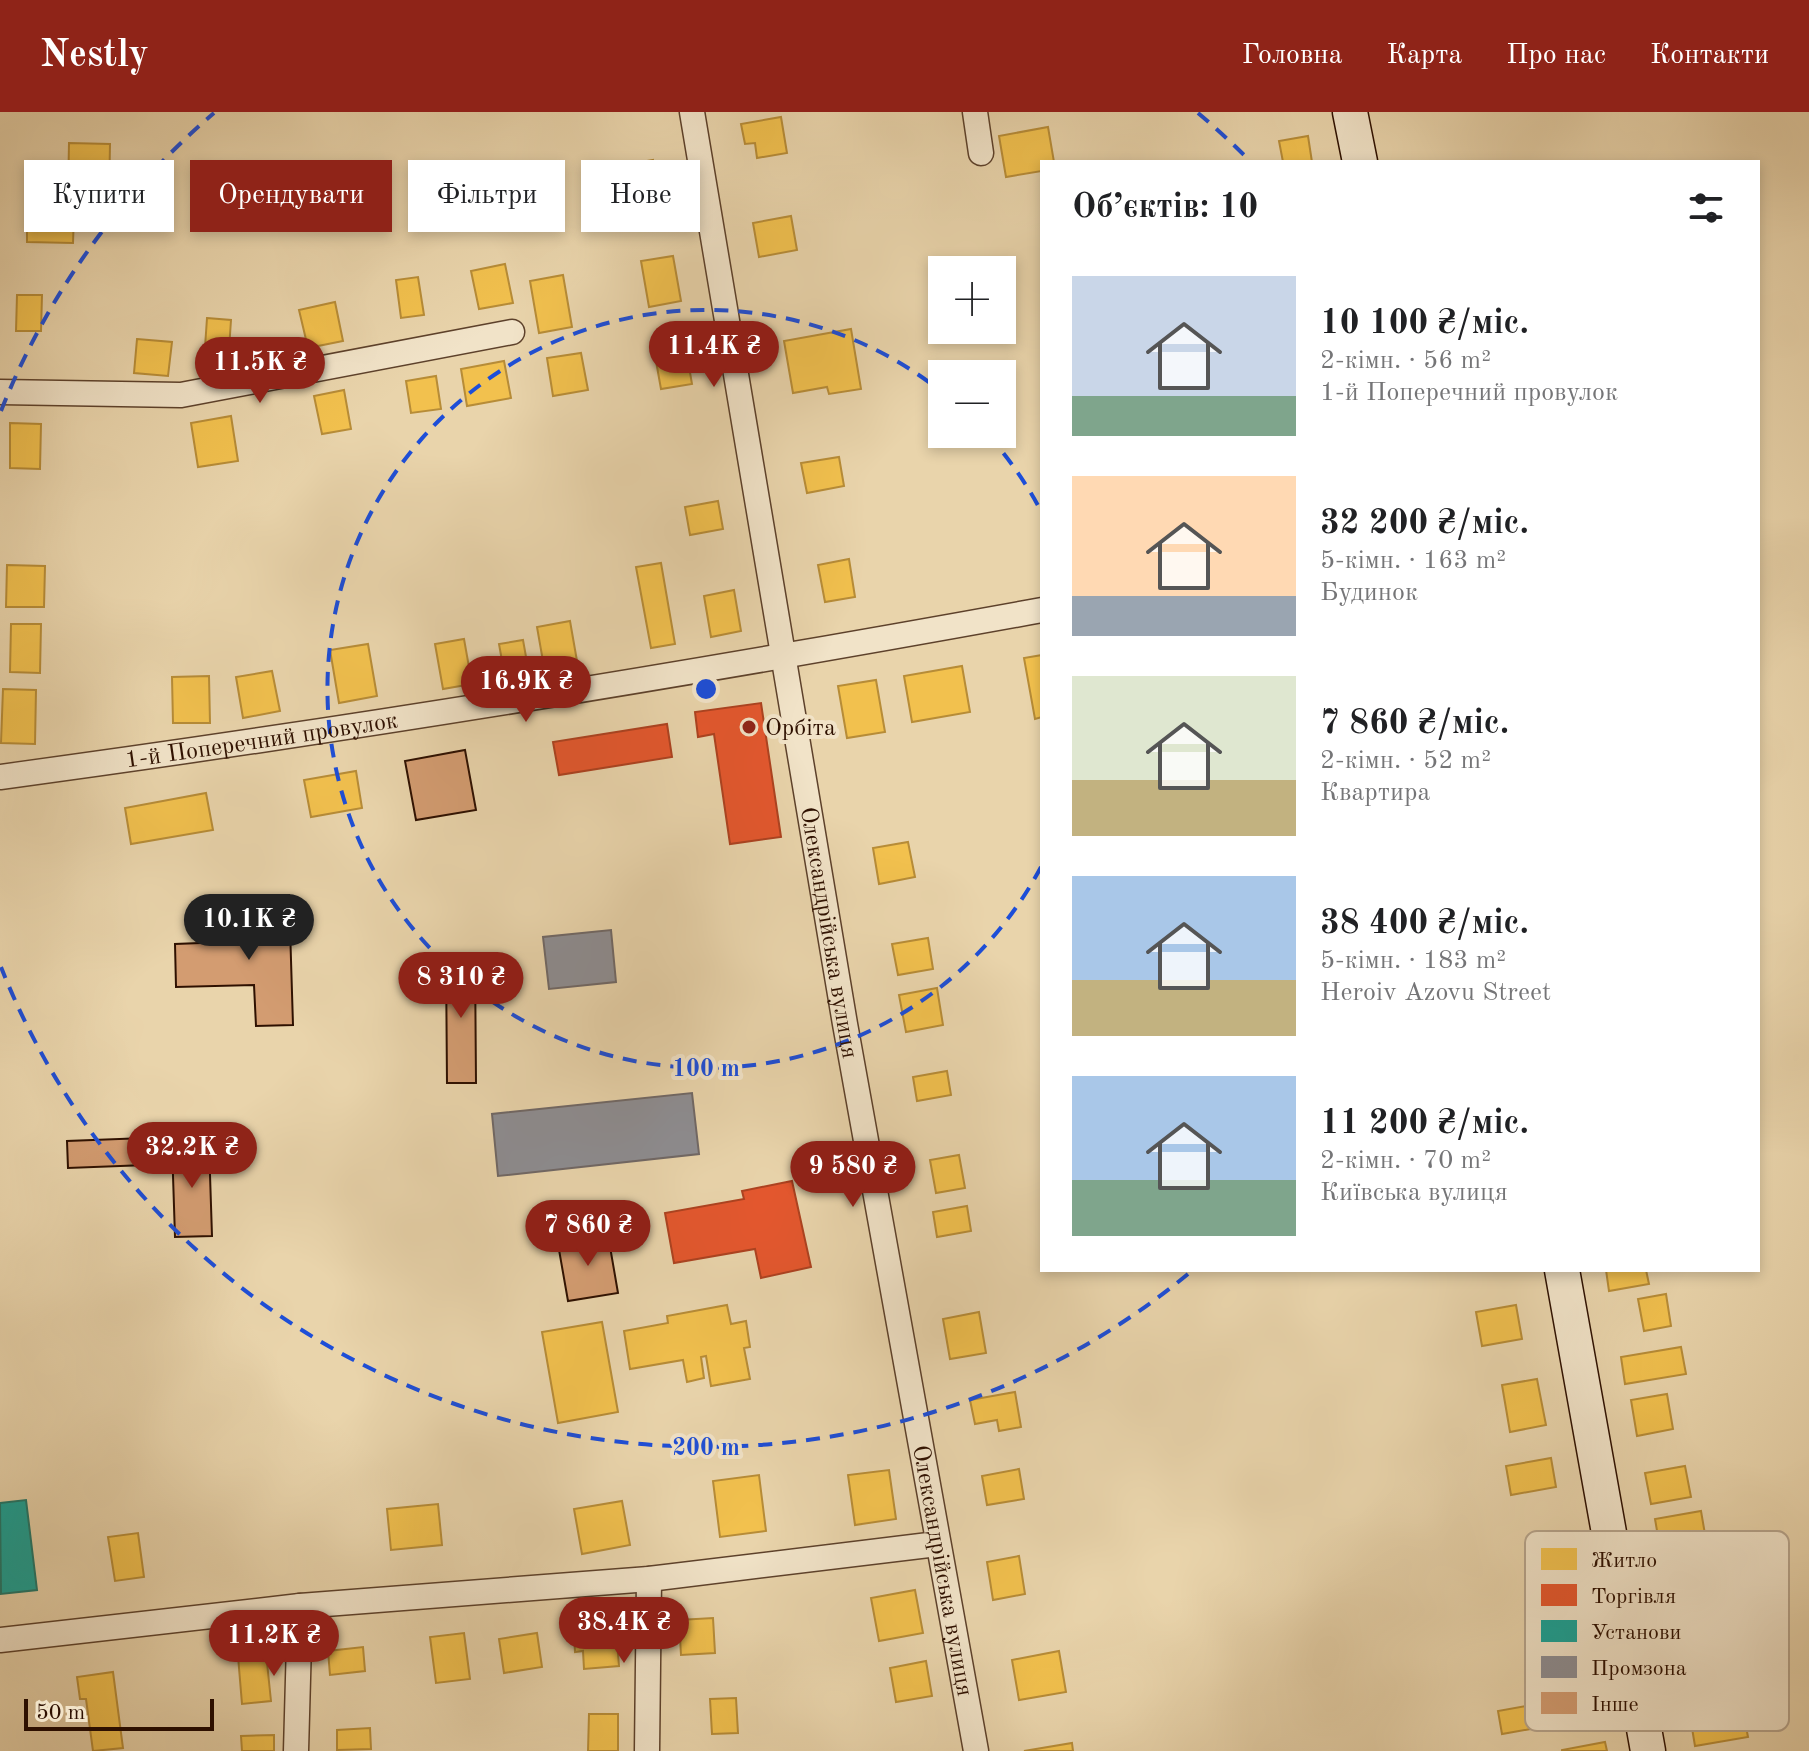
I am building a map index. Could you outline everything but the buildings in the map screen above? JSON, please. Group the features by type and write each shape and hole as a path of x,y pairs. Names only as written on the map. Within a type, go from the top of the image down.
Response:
{"street":[{"name":"Олександрійська вулиця","path":"692,112 783,657 937,1544 976,1751"},
{"path":"975,112 981,153"},
{"path":"1350,112 1360,160"},
{"path":"0,392 181,395 512,332"},
{"name":"1-й Поперечний провулок","path":"0,777 286,739 783,657 1040,610"},
{"path":"1562,1272 1609,1531"},
{"path":"0,1640 300,1606 649,1579 937,1544"},
{"path":"647,1751 649,1579"},
{"path":"296,1751 300,1606"},
{"path":"1644,1731 1648,1751"}],"place":[{"name":"Орбіта","path":"749,727"}]}
